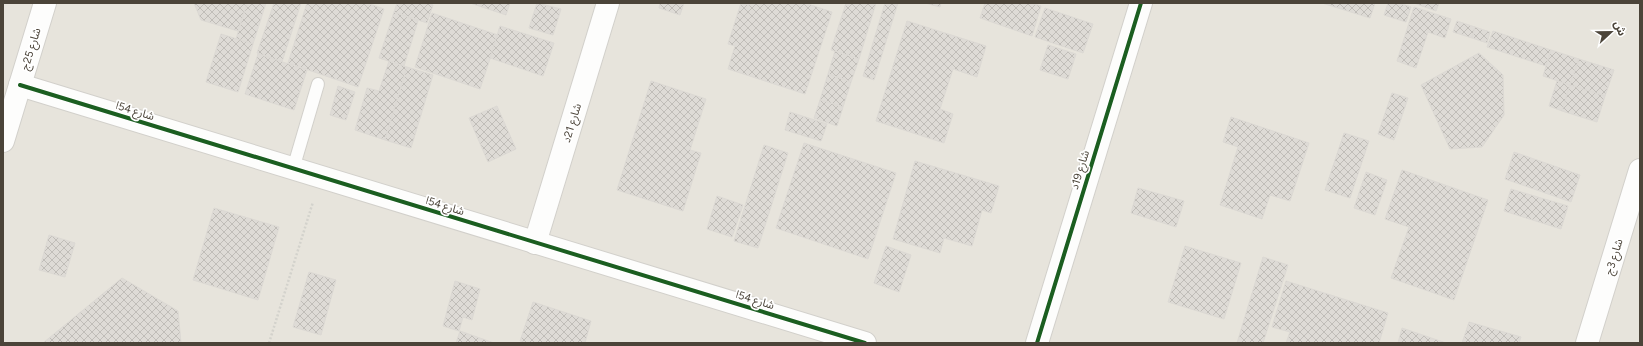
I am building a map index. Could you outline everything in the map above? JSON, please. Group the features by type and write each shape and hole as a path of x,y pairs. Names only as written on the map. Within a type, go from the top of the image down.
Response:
{"street":[{"name":"شارع 25ج","path":"3,141 46,3"},
{"name":"شارع 21د","path":"535,243 608,3"},
{"name":"شارع 19د","path":"1037,343 1141,3"},
{"name":"شارع 54ا","path":"20,84 293,169 865,343"},
{"name":"شارع 3ج","path":"1587,343 1640,170"}],"lane":[{"path":"293,169 318,84"}],"path":[{"path":"269,343 320,177"}],"shaded area":[{"path":"3,3 1640,3 1640,343 3,343"}],"building":[{"path":"194,3 247,3 238,31 201,20"},
{"path":"247,3 266,3 253,44 236,39"},
{"path":"274,3 301,3 282,62 257,53"},
{"path":"307,3 367,3 384,9 358,87 288,63"},
{"path":"397,3 428,3 433,5 427,23 394,12"},
{"path":"470,3 510,3 506,15"},
{"path":"537,3 561,9 553,35 529,28"},
{"path":"660,3 684,3 680,15 659,8"},
{"path":"741,3 750,5 750,3 805,3 832,12 805,94 728,69 735,46 728,44"},
{"path":"846,3 876,3 859,59 831,50"},
{"path":"885,3 898,3 874,80 863,76"},
{"path":"925,3 941,3 940,7"},
{"path":"985,3 1031,3 1041,6 1032,36 980,18"},
{"path":"1322,3 1375,3 1370,18"},
{"path":"1388,3 1399,3 1411,7 1406,22 1384,15"},
{"path":"1414,3 1439,3 1436,11"},
{"path":"1414,7 1451,19 1445,38 1428,32 1416,68 1397,61"},
{"path":"1045,8 1093,24 1083,53 1035,37"},
{"path":"394,12 418,21 404,66 379,58"},
{"path":"432,13 498,35 480,89 415,67"},
{"path":"907,21 986,46 977,77 953,69 940,109 953,114 944,143 876,121"},
{"path":"1457,21 1475,27 1472,38 1453,32"},
{"path":"500,26 554,43 543,76 490,58"},
{"path":"1475,27 1490,32 1487,43 1472,38"},
{"path":"1493,31 1551,50 1546,66 1487,47"},
{"path":"221,34 253,44 238,92 206,82"},
{"path":"1048,45 1076,54 1068,79 1040,70"},
{"path":"1551,50 1579,59 1570,85 1543,76"},
{"path":"835,51 859,59 851,82 828,74"},
{"path":"1479,53 1503,75 1504,115 1482,147 1450,149 1421,85"},
{"path":"258,54 307,70 294,110 245,94"},
{"path":"1579,59 1614,70 1605,96 1570,85"},
{"path":"389,61 407,67 385,140 355,130 367,88 379,91"},
{"path":"407,67 433,75 411,148 385,140"},
{"path":"828,74 851,82 843,107 820,100"},
{"path":"651,81 706,99 690,150 701,153 683,211 617,190"},
{"path":"1557,81 1570,85 1562,111 1549,106"},
{"path":"1570,85 1605,96 1597,122 1562,111"},
{"path":"338,86 355,92 346,120 330,115"},
{"path":"1392,93 1408,98 1394,140 1378,134"},
{"path":"820,100 843,107 837,126 814,118"},
{"path":"497,106 516,149 488,162 469,118"},
{"path":"790,112 827,124 821,141 785,130"},
{"path":"1231,117 1309,143 1290,201 1270,195 1262,219 1220,205 1238,147 1223,142"},
{"path":"1344,133 1369,141 1350,198 1325,190"},
{"path":"804,143 896,173 868,259 776,228"},
{"path":"764,145 788,153 758,248 734,241"},
{"path":"1514,152 1580,175 1571,202 1505,179"},
{"path":"915,161 999,186 991,213 982,210 972,246 944,238 940,253 893,239"},
{"path":"1402,170 1488,200 1454,300 1391,278 1409,227 1385,219"},
{"path":"1366,172 1387,180 1375,215 1354,208"},
{"path":"1138,188 1184,201 1176,227 1131,213"},
{"path":"1511,189 1568,206 1561,229 1504,211"},
{"path":"717,196 743,205 732,237 707,229"},
{"path":"214,208 279,227 258,300 193,280"},
{"path":"49,235 75,243 65,277 39,270"},
{"path":"886,246 911,255 899,292 874,283"},
{"path":"1185,246 1241,263 1224,319 1168,302"},
{"path":"1263,257 1288,265 1263,343 1237,343"},
{"path":"309,272 336,280 321,335 293,327"},
{"path":"122,278 178,311 181,343 43,343"},
{"path":"455,281 480,289 472,320 463,317 459,331 443,326"},
{"path":"1286,281 1388,313 1379,343 1286,343 1290,332 1272,327"},
{"path":"533,302 591,321 585,343 526,343 520,341"},
{"path":"1469,322 1521,337 1519,343 1462,343"},
{"path":"1402,328 1446,343 1398,343"},
{"path":"460,331 494,343 456,343"}],"cycle path":[{"path":"1037,343 1141,3"},
{"path":"20,85 865,343"}]}
